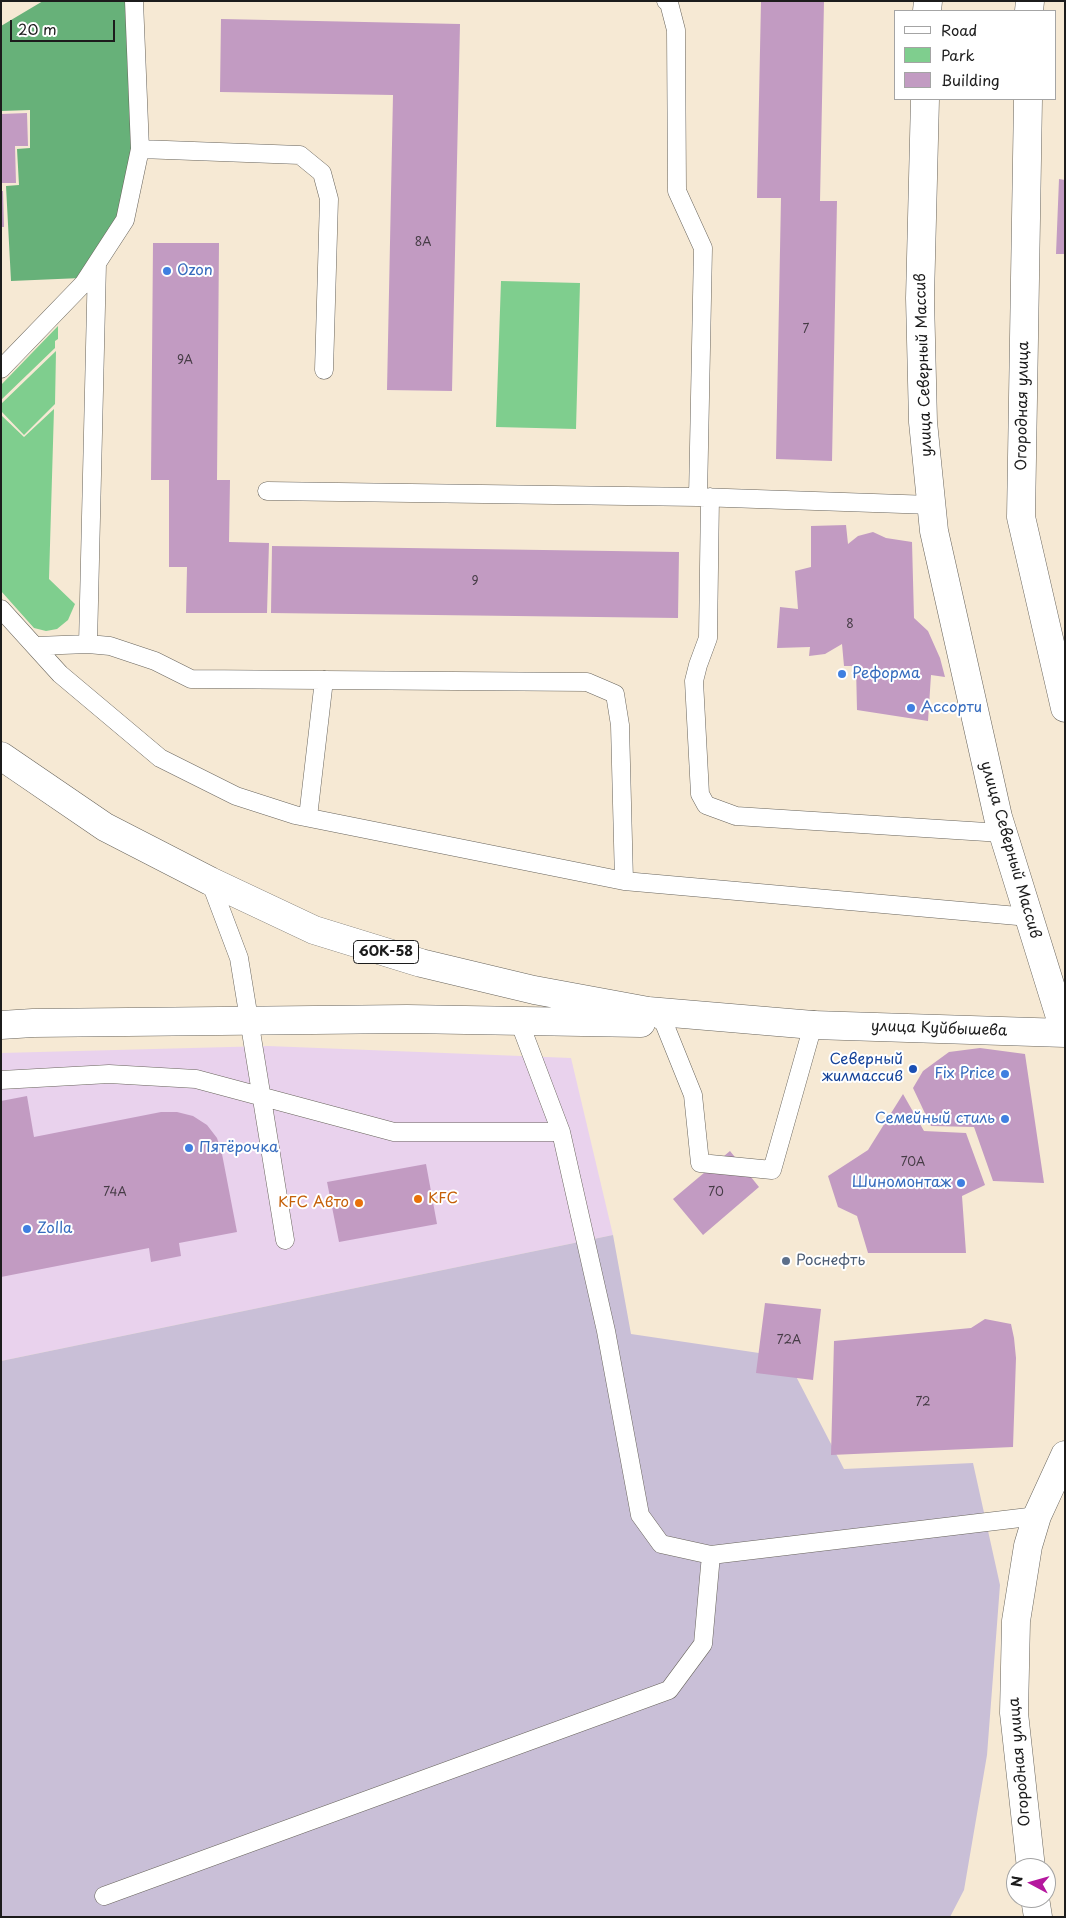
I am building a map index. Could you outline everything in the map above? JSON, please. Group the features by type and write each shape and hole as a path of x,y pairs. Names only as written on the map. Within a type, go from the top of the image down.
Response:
{"main road":[{"name":"улица Северный Массив","path":"925,100 920,298 923,422 934,532 961,658 1002,832 1065,1033"},
{"name":"Огородная улица","path":"1028,100 1022,517 1065,708"},
{"name":"60К-58","path":"1,756 105,827 210,881 314,930 421,963 656,1017 813,1025"},
{"path":"1,1025 32,1023 407,1019 519,1021 656,1017"},
{"name":"улица Куйбышева","path":"813,1025 1065,1033"},
{"name":"Огородная улица","path":"1030,1858 1014,1704 1016,1621 1028,1546 1037,1516 1065,1454"}],"lane":[{"path":"1,368 84,283 125,220 140,149 134,1"},
{"path":"666,1 669,2 676,30 677,191 703,248 704,497 708,638 694,681 700,794 706,805 736,816 1002,832"},
{"path":"140,149 300,155 322,173 329,199 324,370"},
{"path":"88,644 97,263"},
{"path":"267,492 704,497 932,505"},
{"path":"1,609 60,674 160,758 236,796 308,817 624,881 1029,917"},
{"path":"36,646 88,644 110,646 155,660 192,679 587,682 616,694 620,726 624,881"},
{"path":"308,817 324,680"},
{"path":"210,881 239,958 285,1240"},
{"path":"656,1017 693,1095 700,1163 772,1170 813,1025"},
{"path":"519,1021 561,1132 606,1330 640,1515 661,1544 711,1555 1037,1516"},
{"path":"1,1080 109,1074 196,1079 394,1132 561,1132"},
{"path":"104,1896 669,1690 703,1644 711,1555"}],"shaded area":[{"path":"268,1046 571,1058 613,1235 1,1361 1,1053"},
{"path":"613,1235 631,1334 786,1357 844,1469 973,1463 1000,1585 987,1755 964,1890 950,1917 1,1917 1,1361"}],"green space":[{"path":"43,1 126,1 132,146 119,216 81,278 11,281 6,186 19,185 17,149 30,148 30,110 1,111 1,26"},
{"path":"501,281 580,283 576,429 496,427"},
{"path":"58,326 58,339 55,341 55,348 1,400 1,385"},
{"path":"56,351 55,404 24,435 1,411 1,404"},
{"path":"54,409 49,579 75,604 68,620 57,629 46,631 34,628 1,591 1,415 24,437"}],"building":[{"path":"761,1 824,1 820,201 837,201 832,461 776,459 781,198 757,198"},
{"path":"221,19 460,24 452,391 387,390 393,95 220,92"},
{"path":"27,113 28,146 15,146 16,183 1,183 1,114"},
{"path":"1059,179 1065,180 1065,254 1056,254"},
{"path":"1,191 3,191 4,227 1,227"},
{"path":"153,243 219,243 217,480 230,480 229,542 269,543 267,613 186,613 187,567 169,567 169,480 151,480"},
{"path":"846,525 848,544 858,536 873,532 886,538 912,542 914,618 928,631 940,658 945,677 931,675 928,721 857,710 856,666 844,666 842,644 825,654 809,656 810,647 777,648 780,607 798,609 795,571 811,567 811,526"},
{"path":"272,546 679,552 678,618 271,613"},
{"path":"980,1048 1025,1054 1044,1183 993,1181 974,1127 931,1126 913,1088 923,1071 949,1052"},
{"path":"903,1094 924,1131 966,1133 985,1185 962,1196 966,1253 868,1253 857,1216 838,1207 828,1176 868,1150"},
{"path":"27,1096 34,1137 161,1112 177,1112 193,1116 207,1125 217,1138 222,1154 237,1232 179,1243 181,1256 151,1262 149,1248 1,1277 1,1101"},
{"path":"730,1151 759,1187 703,1235 673,1199"},
{"path":"426,1164 437,1224 339,1242 327,1182"},
{"path":"765,1303 821,1309 813,1380 756,1373"},
{"path":"985,1319 1011,1324 1016,1358 1013,1447 831,1455 834,1341 971,1328"}],"place":[{"name":"Ozon","path":"167,271"},
{"name":"Реформа","path":"842,674"},
{"name":"Ассорти","path":"911,708"},
{"name":"Северный жилмассив","path":"913,1069"},
{"name":"Fix Price","path":"1005,1074"},
{"name":"Семейный стиль","path":"1005,1119"},
{"name":"Пятёрочка","path":"189,1148"},
{"name":"Шиномонтаж","path":"961,1183"},
{"name":"KFC","path":"418,1199"},
{"name":"KFC Авто","path":"359,1203"},
{"name":"Zolla","path":"27,1229"},
{"name":"Роснефть","path":"786,1261"}]}
